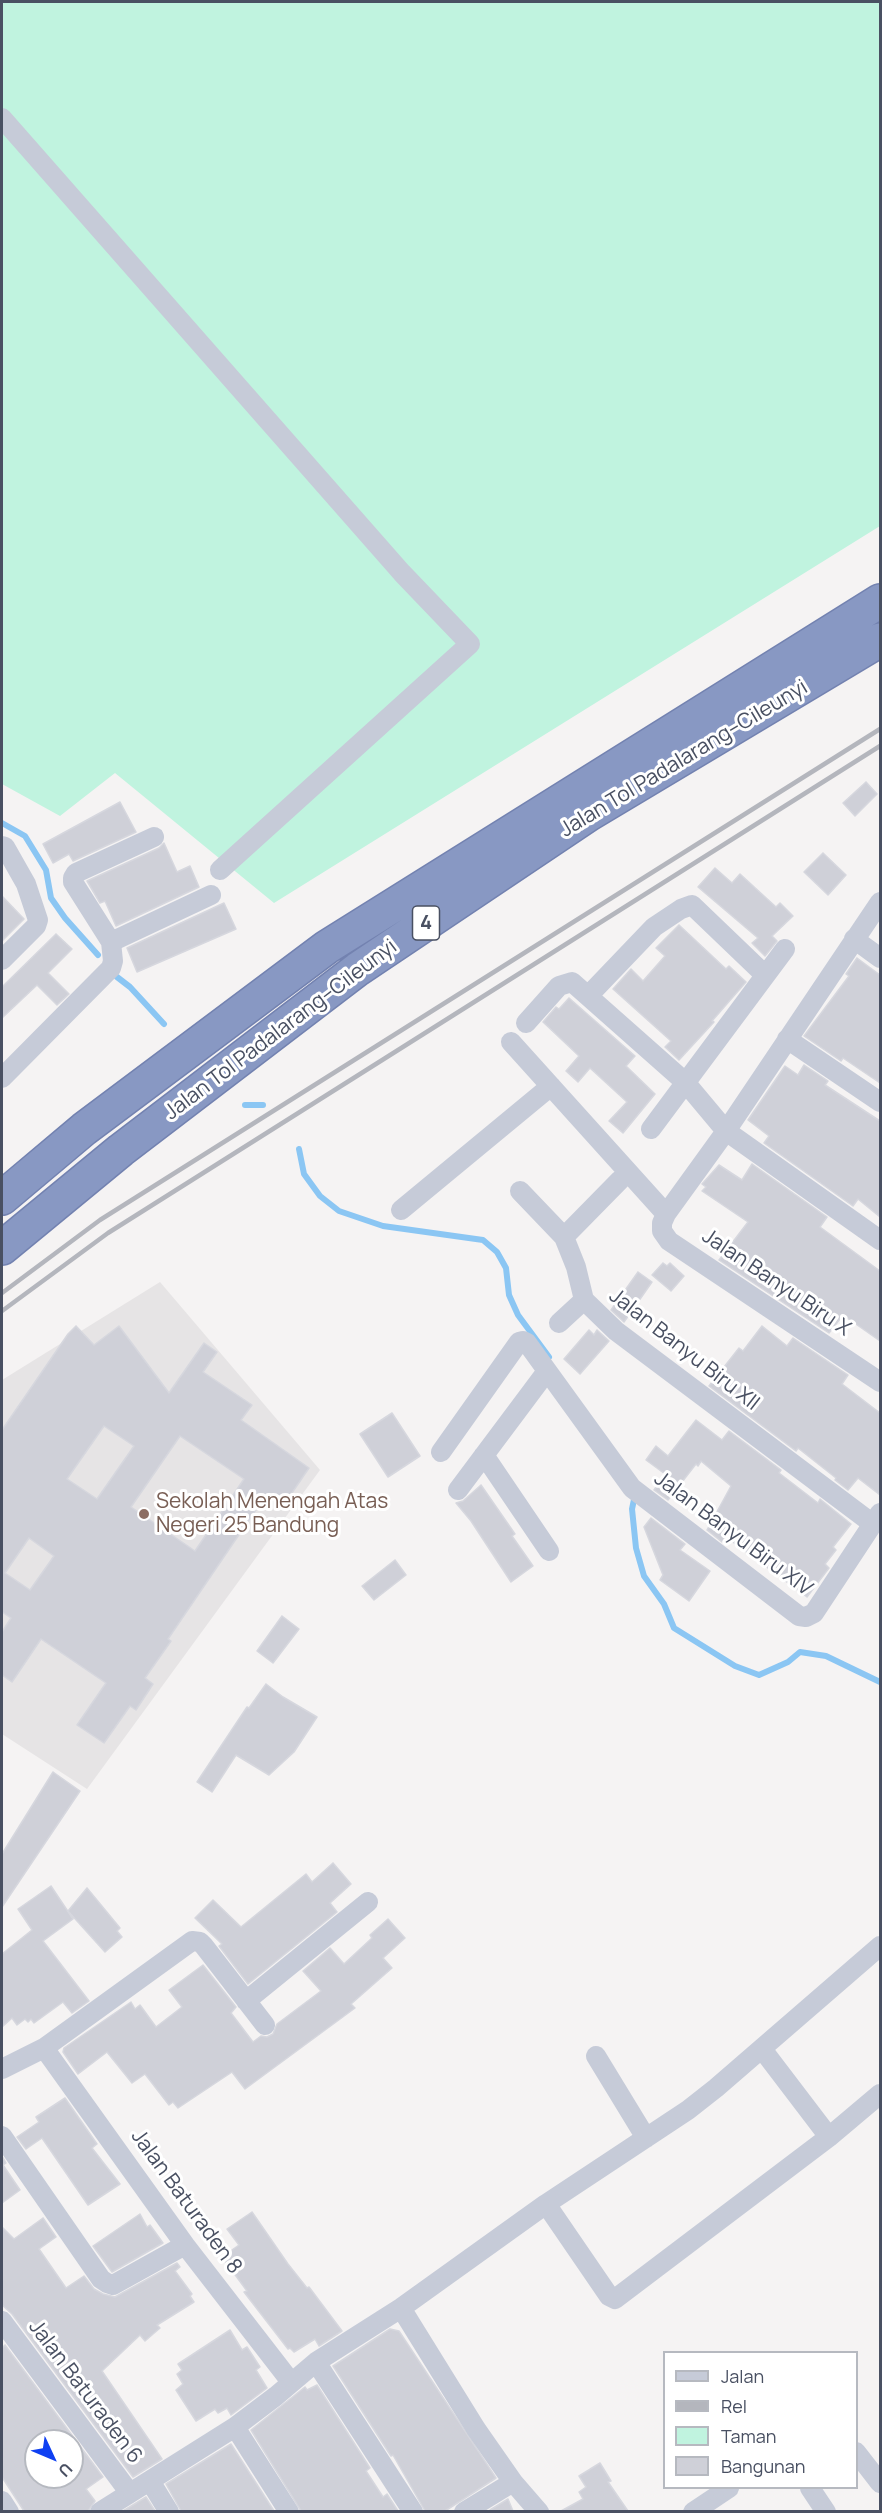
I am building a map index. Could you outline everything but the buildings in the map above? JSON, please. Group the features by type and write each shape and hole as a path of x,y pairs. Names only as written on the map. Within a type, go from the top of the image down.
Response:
{"highway":[{"name":"Jalan Tol Padalarang–Cileunyi","path":"2,1198 84,1129 327,947 880,601"},
{"name":"Jalan Tol Padalarang–Cileunyi","path":"2,1248 121,1150 358,969 590,814 880,640"}],"street":[{"path":"2,118 402,573 470,644 220,870"},
{"path":"2,1078 111,968 113,961 111,942 73,882 76,873 154,837"},
{"path":"2,846 5,847 26,884 38,922 2,960"},
{"path":"111,942 212,895"},
{"path":"511,1042 666,1214 726,1131 880,902"},
{"path":"588,996 654,927 681,909 692,905 765,975"},
{"path":"854,939 880,958"},
{"path":"651,1129 786,949"},
{"path":"526,1023 559,986 572,982 685,1082 726,1131 880,1240"},
{"path":"787,1039 880,1102"},
{"path":"401,1210 551,1086"},
{"path":"520,1191 564,1237 620,1180"},
{"name":"Jalan Banyu Biru X","path":"666,1214 662,1223 662,1231 669,1240 880,1382"},
{"name":"Jalan Banyu Biru XII","path":"564,1237 576,1267 584,1300 616,1331 877,1519"},
{"path":"559,1323 584,1300"},
{"name":"Jalan Banyu Biru XIV","path":"441,1452 519,1342 527,1343 638,1492 799,1616 806,1617 818,1608 877,1519"},
{"path":"458,1490 547,1371"},
{"path":"484,1455 549,1551"},
{"path":"246,2001 368,1902"},
{"path":"2,2069 44,2048 192,1941 200,1942 204,1946 265,2025"},
{"path":"100,2511 235,2427 316,2362 401,2308 546,2204 698,2103 880,1946"},
{"name":"Jalan Baturaden 8","path":"44,2048 186,2244 291,2382"},
{"path":"762,2049 829,2137"},
{"path":"596,2056 646,2138"},
{"path":"546,2204 609,2296 615,2299 829,2137 880,2094"},
{"path":"2,2136 101,2279 107,2283 113,2285 186,2244"},
{"path":"401,2308 476,2429 513,2482 539,2511"},
{"name":"Jalan Baturaden 6","path":"2,2320 129,2492"},
{"path":"316,2362 413,2511"},
{"path":"235,2427 290,2511"},
{"path":"858,2455 880,2483"},
{"path":"150,2481 169,2511"},
{"path":"464,2511 513,2482"},
{"path":"693,2511 726,2489"},
{"path":"811,2489 826,2511"},
{"path":"2,2501 9,2511"}],"shaded area":[{"name":"Sekolah Menengah Atas Negeri 25 Bandung","path":"160,1282 320,1470 87,1789 2,1734 2,1380"}],"green space":[{"path":"2,2 880,2 880,526 274,903 115,773 60,816 2,784"}],"waterway":[{"path":"2,823 25,836 46,870 51,898 65,918 98,955"},
{"path":"117,977 130,987 164,1024"},
{"path":"245,1105 263,1105"},
{"path":"299,1149 304,1174 320,1196 339,1211 383,1226 483,1240 497,1252 506,1268 509,1295 518,1315 549,1357"},
{"path":"635,1495 632,1509 636,1548 644,1576 664,1604 674,1628 735,1666 759,1675 788,1662 800,1652 826,1656 880,1682"}],"railway":[{"path":"2,1293 100,1220 880,729"},
{"path":"2,1311 108,1233 880,746"}],"place":[{"name":"Sekolah Menengah Atas Negeri 25 Bandung","path":"144,1514"}]}
